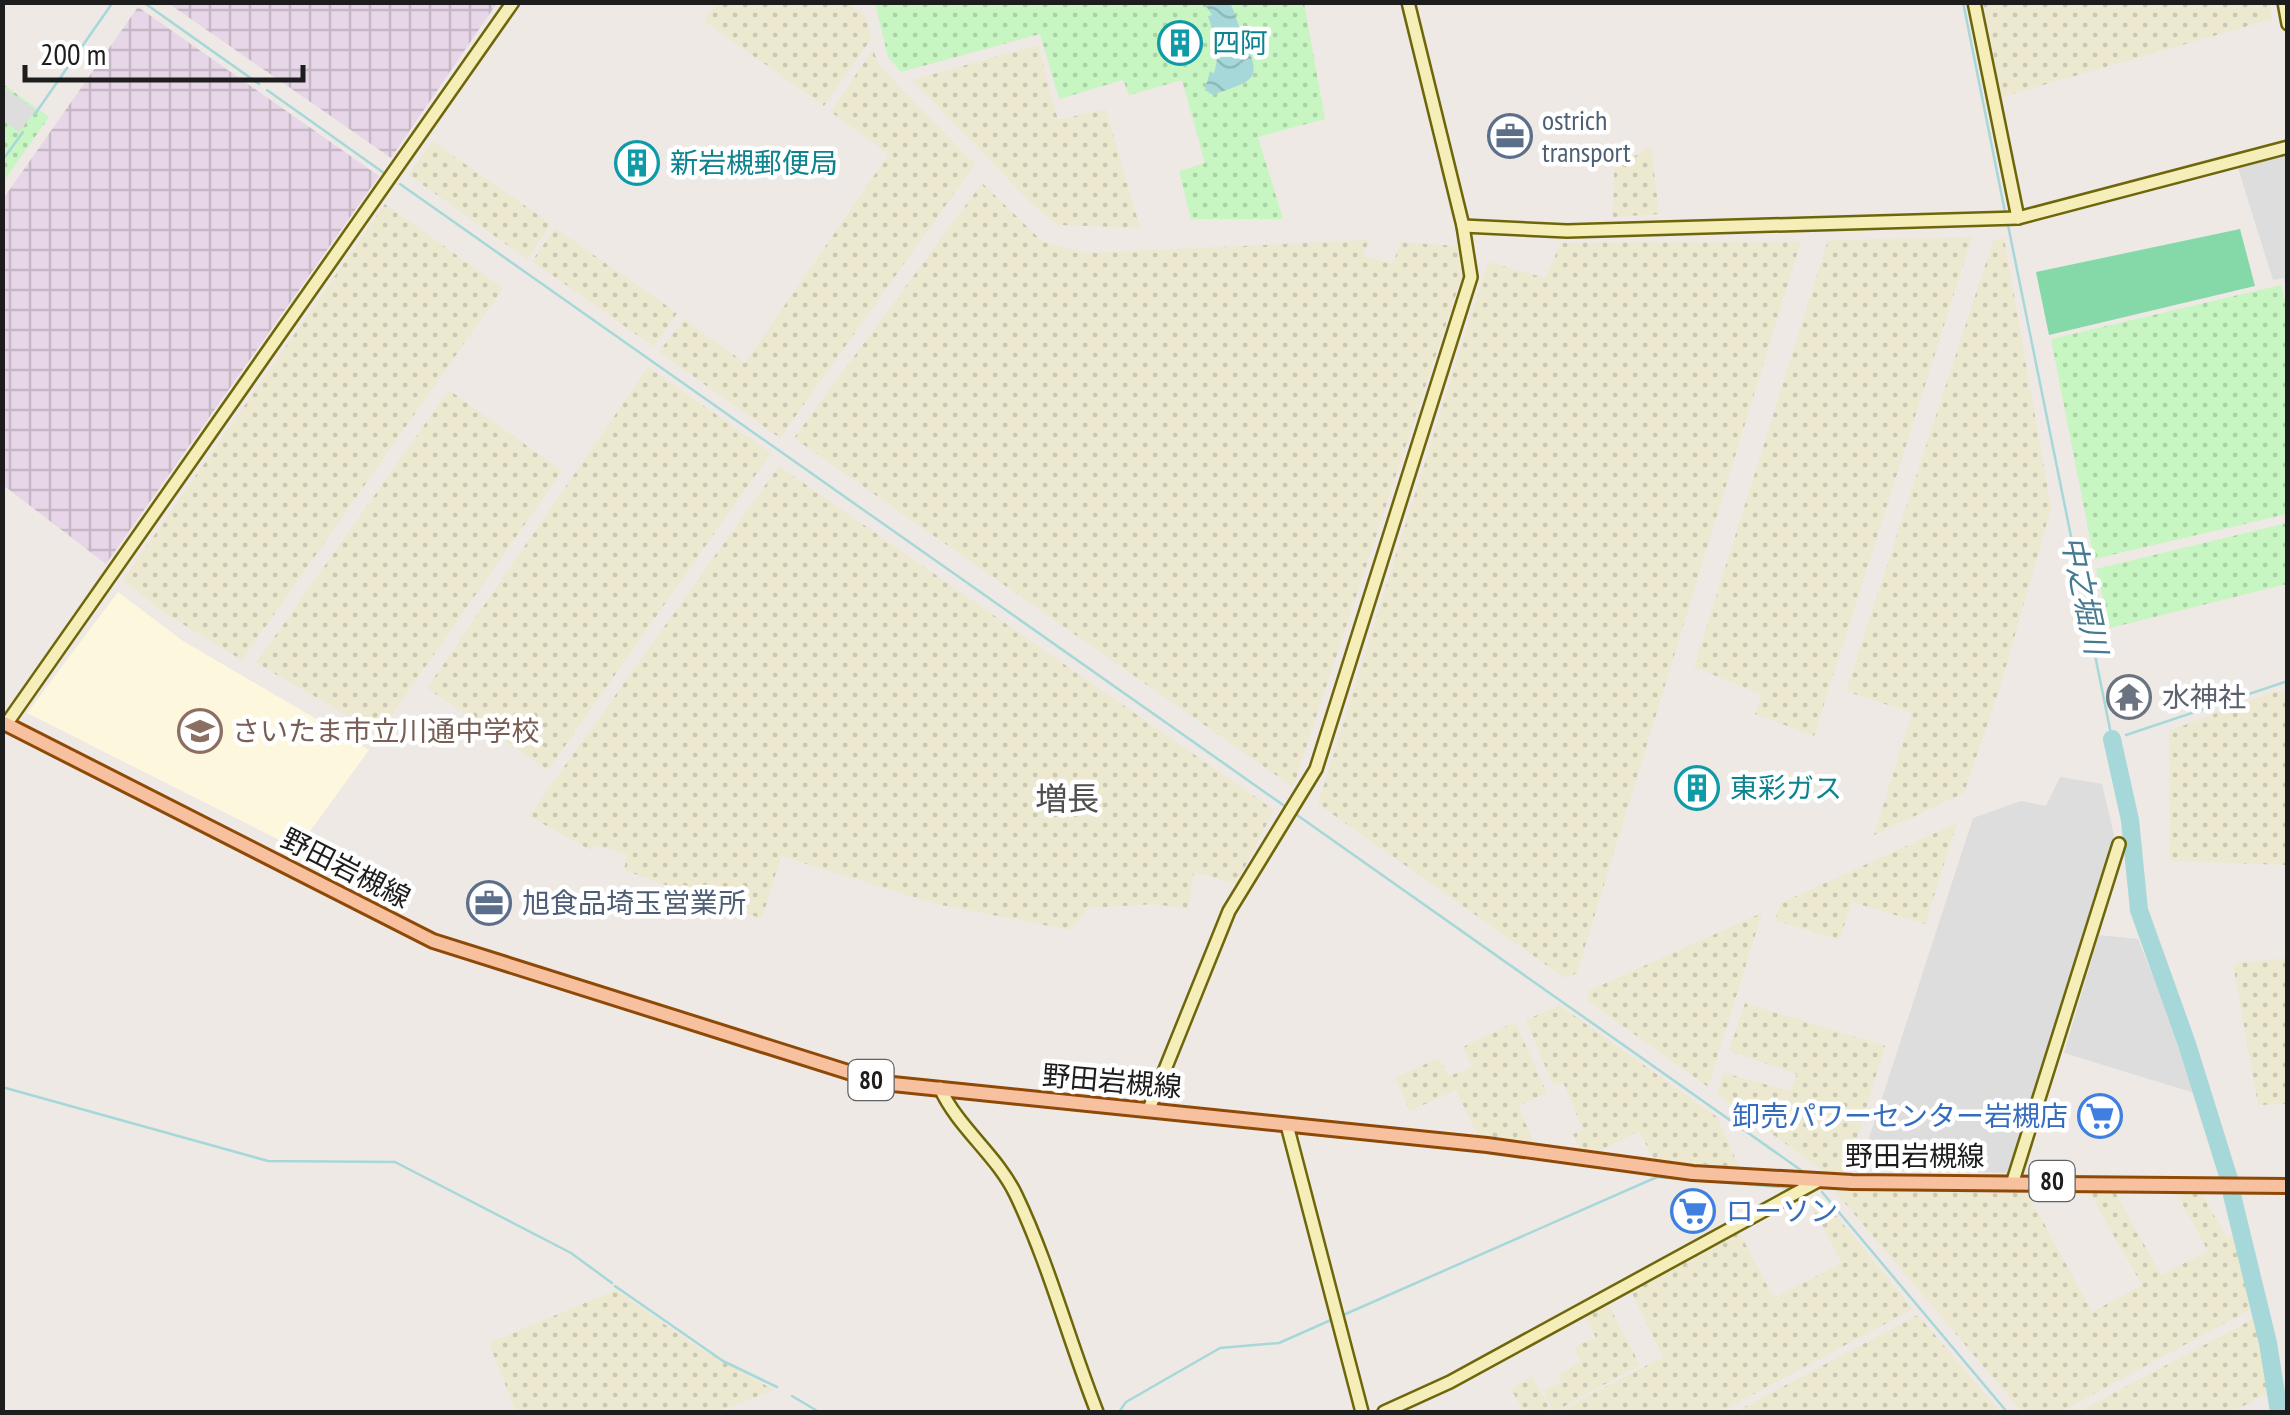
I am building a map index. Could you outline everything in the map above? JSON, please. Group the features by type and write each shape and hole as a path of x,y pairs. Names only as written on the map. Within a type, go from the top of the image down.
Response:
{"main road":[{"name":"野田岩槻線","path":"4,722 433,941 854,1076 1693,1173 1814,1181 2288,1186"}],"street":[{"path":"4,722 513,2"},
{"path":"1149,1108 1229,911 1316,769 1471,277 1463,226 1408,2"},
{"path":"1974,2 2011,219"},
{"path":"2284,2 2288,24"},
{"path":"1463,226 1567,232 2011,219 2288,146"},
{"path":"2013,1181 2119,844"},
{"path":"940,1088 948,1107 988,1150 1016,1193 1097,1412"},
{"path":"1287,1125 1362,1412"},
{"path":"1384,1412 1450,1382 1814,1181"}],"shaded area":[{"path":"717,2 848,3 866,16 871,39 824,106 704,21"},
{"path":"168,3 497,3 391,158"},
{"path":"1983,3 2270,3 2272,19 2002,97"},
{"path":"138,7 379,176 106,564 3,485 3,199"},
{"path":"1038,45 1058,120 1106,109 1140,228 1058,225 1034,206 912,80"},
{"path":"873,49 879,66 975,164 780,438 659,352 684,319 745,363 889,154 831,112"},
{"path":"3,87 36,110 19,132 3,120"},
{"path":"432,141 551,224 527,259 409,175"},
{"path":"1651,146 1659,214 1613,217 1614,169"},
{"path":"2288,155 2287,295 2284,278 2273,280 2238,168"},
{"path":"982,183 1043,242 1088,253 1369,240 1363,256 1393,263 1401,242 1458,246 1462,276 1293,787 794,438"},
{"path":"385,204 503,288 242,660 166,614 123,580"},
{"path":"555,228 677,313 654,347 532,261"},
{"path":"1972,237 1814,736 1755,714 1762,695 1694,667 1828,240"},
{"path":"2004,238 2051,508 2001,684 1964,793 1874,835 1912,713 1846,691 1993,241"},
{"path":"1801,241 1577,973 1565,978 1318,804 1481,283 1489,262 1545,278 1561,243"},
{"path":"648,367 771,453 548,770 427,688"},
{"path":"449,390 562,471 379,733 256,663"},
{"path":"779,466 1274,810 1236,884 1194,872 1188,910 1156,904 1089,908 1070,930 936,904 781,856 762,919 624,870 627,854 594,845 592,851 529,816"},
{"name":"さいたま市立川通中学校","path":"118,592 183,641 369,750 297,849 27,713"},
{"path":"2287,691 2287,865 2170,861 2169,731 2272,692"},
{"path":"2060,777 2102,784 2114,835 2009,1173 1859,1169 1973,818 2021,801 2046,806"},
{"path":"1957,823 1925,924 1852,902 1839,940 1775,920 1781,903"},
{"path":"1762,913 1708,1087 1588,1001 1588,991"},
{"path":"2099,935 2138,939 2201,1095 2064,1053"},
{"path":"2287,955 2287,1104 2258,1105 2233,964"},
{"path":"1745,1003 1885,1046 1846,1174 1826,1173 1717,1094 1724,1073 1790,1091 1797,1074 1729,1051"},
{"path":"1559,1005 1717,1117 1739,1167 1654,1160 1639,1131 1596,1153 1580,1150 1573,1134 1583,1130 1563,1082 1553,1085 1526,1020"},
{"path":"1515,1022 1547,1093 1518,1106 1537,1149 1480,1140 1456,1090 1410,1111 1395,1078 1439,1058 1449,1076 1472,1067 1463,1047"},
{"path":"1973,1188 1979,1194 2027,1192 2092,1312 2142,1285 2089,1192 2115,1192 2161,1275 2208,1251 2176,1192 2200,1191 2227,1238 2239,1234 2253,1308 2060,1412 2022,1412 1833,1189"},
{"path":"1819,1195 1913,1309 1720,1412 1557,1412 1663,1357 1631,1291 1739,1232 1774,1298 1842,1263 1807,1199"},
{"path":"616,1290 694,1345 774,1390 716,1412 516,1412 489,1343"},
{"path":"1609,1306 1640,1365 1554,1412 1543,1391 1561,1383 1559,1374 1581,1362 1574,1347 1596,1338 1585,1316"},
{"path":"1918,1315 2000,1412 1735,1412"},
{"path":"2255,1318 2268,1393 2232,1412 2078,1412"},
{"path":"1532,1376 1552,1412 1524,1412 1511,1389"}],"green space":[{"path":"875,3 1304,3 1325,119 1258,137 1283,219 1191,219 1179,171 1205,163 1182,80 1129,95 1123,80 1059,99 1040,34 901,72 888,57"},
{"path":"3,84 49,117 3,182"},
{"path":"2240,229 2255,286 2049,335 2036,272"},
{"path":"2281,285 2288,314 2287,514 2094,559 2051,339"},
{"path":"2287,523 2287,584 2110,628 2096,569"}],"water":[{"path":"1204,3 1230,3 1254,69 1248,81 1213,95 1205,90 1210,71 1214,74 1217,51 1208,16 1212,15"}],"waterway":[{"path":"35,114 113,2"},
{"path":"143,2 259,84"},
{"name":"中之堀川","path":"1963,2 2005,212"},
{"path":"267,90 384,173"},
{"path":"2,161 23,132"},
{"path":"400,184 1286,807"},
{"name":"中之堀川","path":"2008,225 2112,739 2116,739"},
{"path":"2126,735 2288,681"},
{"name":"中之堀川","path":"2112,739 2130,820 2139,910 2187,1044 2229,1179"},
{"path":"1297,815 1805,1173"},
{"path":"2,1087 268,1161 395,1162 571,1253 612,1283"},
{"path":"1341,1316 1657,1177 1792,1188"},
{"path":"1822,1192 2007,1412"},
{"name":"中之堀川","path":"2232,1195 2268,1343 2279,1412"},
{"path":"615,1286 723,1361 777,1387"},
{"path":"1119,1412 1126,1402 1220,1348 1279,1343 1331,1320"},
{"path":"792,1396 819,1412"}],"place":[{"name":"四阿","path":"1180,43"},
{"name":"ostrich transport","path":"1510,136"},
{"name":"新岩槻郵便局","path":"637,163"},
{"name":"水神社","path":"2129,697"},
{"name":"さいたま市立川通中学校","path":"200,731"},
{"name":"東彩ガス","path":"1697,788"},
{"name":"旭食品埼玉営業所","path":"489,903"},
{"name":"卸売パワーセンター岩槻店","path":"2100,1116"},
{"name":"ローソン","path":"1693,1211"}],"district":[{"name":"増長","path":"1067,799"}]}
